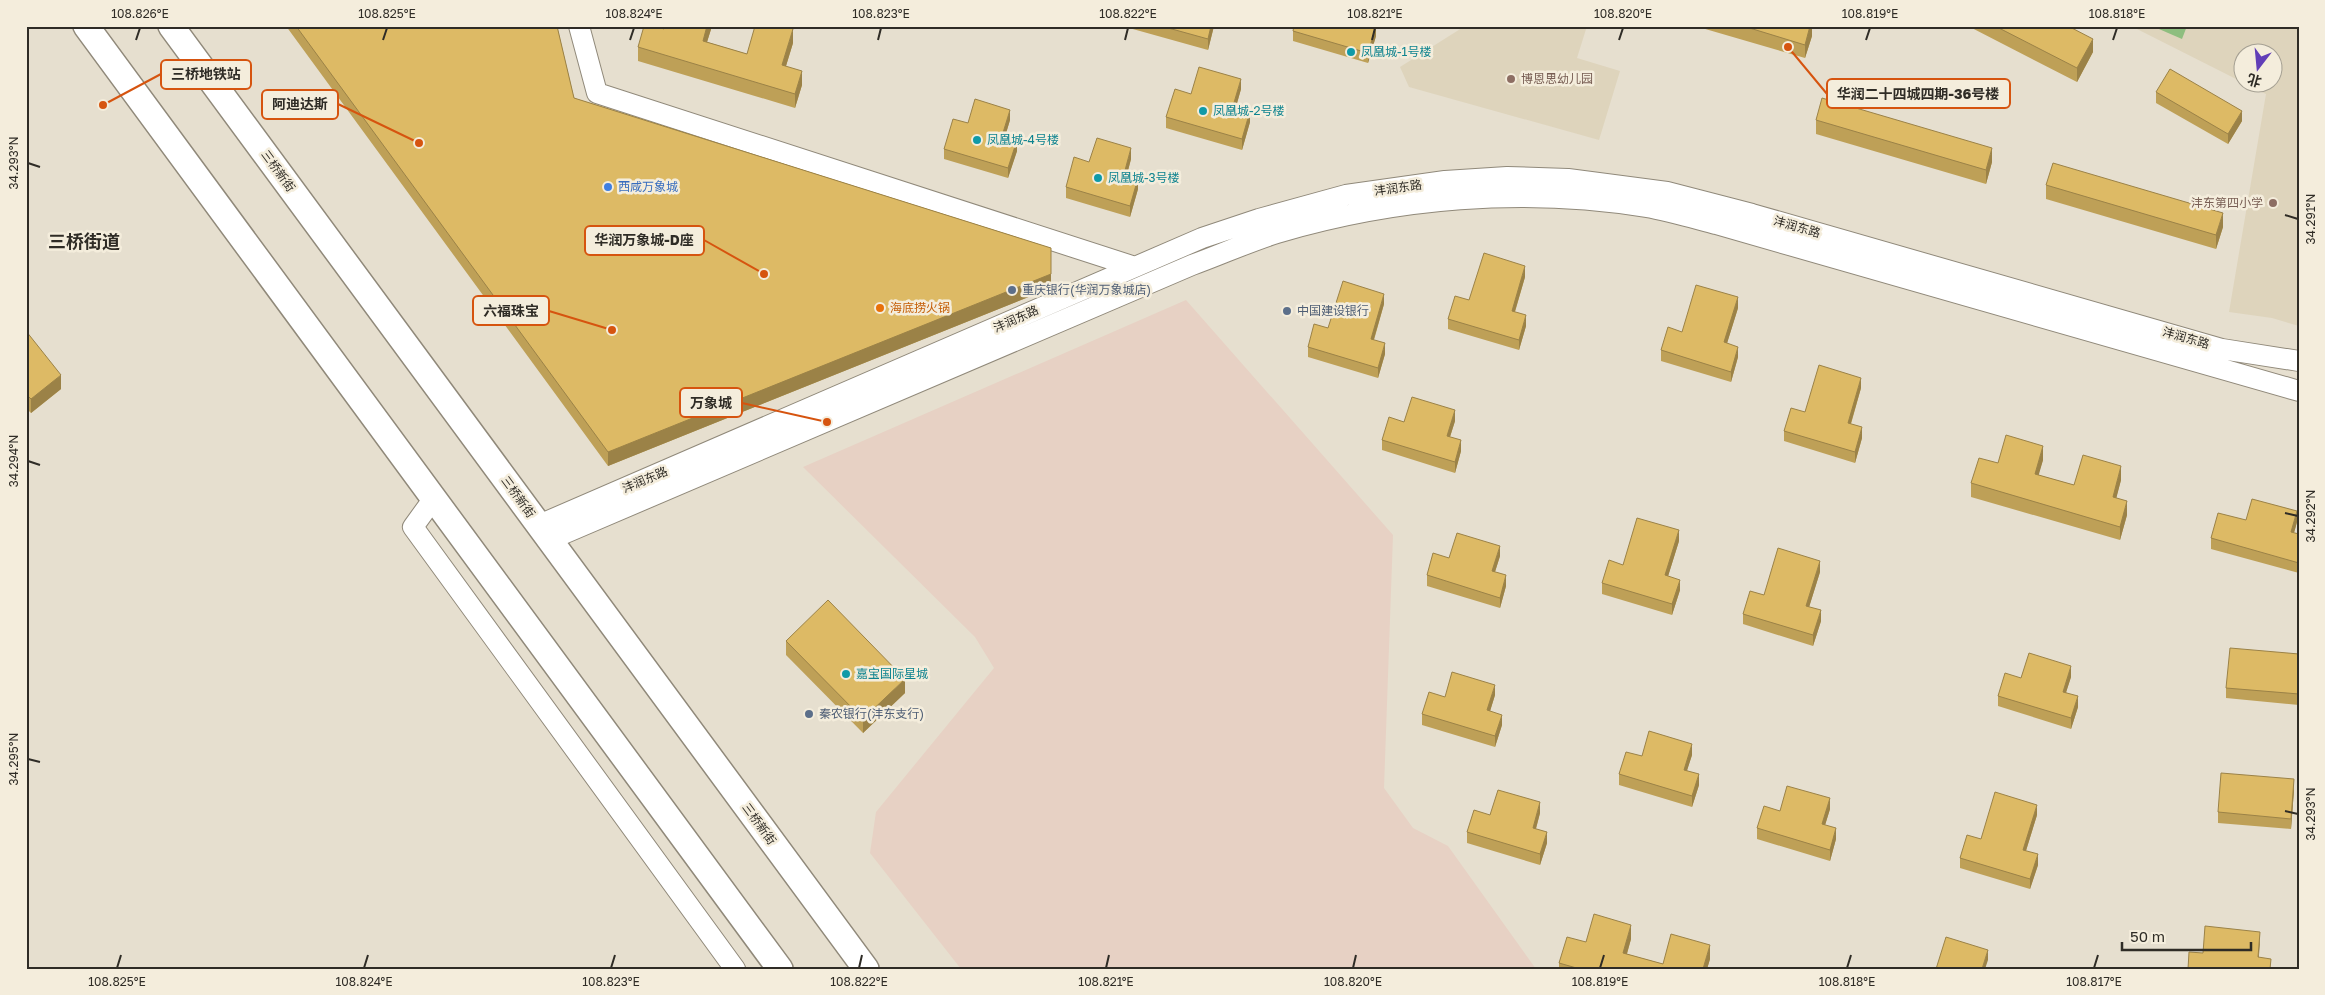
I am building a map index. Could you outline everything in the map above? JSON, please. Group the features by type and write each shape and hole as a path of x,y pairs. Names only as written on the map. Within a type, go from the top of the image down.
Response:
{"main road":[{"path":"86,26 780,969"},
{"name":"三桥新街","path":"171,26 866,969"}],"street":[{"path":"579,26 597,92 1135,267"},
{"name":"沣润东路","path":"544,532 1135,267 1210,236 1259,219 1346,195 1445,181 1507,177 1568,179 1667,192 1752,214 2222,349 2299,362"},
{"name":"沣润东路","path":"544,532 1192,265 1268,236 1377,209 1470,198 1551,197 1648,207 1725,226 2299,391"},
{"path":"434,498 413,528 735,969"}],"shaded area":[{"name":"博恩思幼儿园","path":"1465,26 1587,26 1577,58 1620,71 1599,140 1409,87 1400,67"},
{"name":"沣东第四小学","path":"2131,26 2299,26 2299,326 2272,318 2229,312 2266,94 2262,92 2282,92 2282,42 2232,42 2232,77"},
{"path":"1186,300 1393,535 1384,788 1413,828 1448,846 1536,969 961,969 870,853 876,812 994,668 975,637 803,467"}],"green space":[{"path":"2152,26 2187,26 2182,39"}],"building":[{"name":"西咸万象城","path":"296,26 557,26 574,98 1051,248 1051,274 608,452"},
{"path":"644,26 655,26 664,29 665,26 707,26 703,41 747,54 755,26 784,26 793,29 782,65 802,71 795,94 638,47"},
{"path":"1161,26 1211,26 1208,39"},
{"path":"1294,26 1376,26 1368,53 1293,31"},
{"path":"1743,26 1810,26 1805,45"},
{"path":"1995,26 2068,26 2093,39 2077,68"},
{"name":"凤凰城-2号楼","path":"1199,67 1241,79 1233,106 1250,111 1242,139 1166,117 1175,89 1191,94"},
{"path":"2170,69 2242,111 2228,134 2156,92"},
{"path":"1822,98 1992,148 1986,170 1816,120"},
{"name":"凤凰城-4号楼","path":"975,99 1010,110 1002,136 1017,140 1008,168 944,149 953,119 968,123"},
{"name":"凤凰城-3号楼","path":"1097,138 1131,148 1124,174 1138,178 1130,206 1066,187 1074,157 1089,162"},
{"path":"2053,163 2223,213 2216,235 2046,185"},
{"path":"1484,253 1525,266 1512,311 1526,315 1519,340 1448,319 1455,296 1469,300"},
{"path":"1343,281 1384,294 1371,339 1385,343 1378,368 1308,347 1314,324 1328,328"},
{"path":"1696,285 1738,297 1724,342 1738,347 1731,372 1661,350 1668,327 1682,332"},
{"path":"26,331 61,375 31,399 26,394"},
{"path":"1819,365 1861,378 1848,423 1862,427 1855,452 1784,431 1791,408 1805,412"},
{"path":"1412,397 1455,410 1447,436 1461,440 1455,462 1382,440 1389,417 1404,422"},
{"path":"2006,435 2043,446 2035,474 2074,485 2083,455 2121,466 2113,497 2127,501 2120,527 1971,483 1979,458 1998,463"},
{"path":"2252,499 2297,511 2291,532 2299,534 2299,563 2211,538 2218,513 2246,520"},
{"path":"1637,518 1679,530 1665,575 1680,580 1672,604 1602,583 1609,560 1623,565"},
{"path":"1457,533 1500,546 1492,571 1506,575 1500,598 1427,575 1433,553 1449,558"},
{"path":"1778,548 1820,561 1806,606 1821,610 1813,635 1743,614 1750,591 1764,595"},
{"name":"嘉宝国际星城","path":"828,600 905,679 863,719 786,641"},
{"path":"2230,648 2299,654 2299,694 2226,688"},
{"path":"2029,653 2071,666 2063,692 2078,696 2071,718 1998,696 2005,673 2021,678"},
{"path":"1452,672 1495,685 1487,710 1502,715 1495,736 1422,714 1429,692 1445,697"},
{"path":"1649,731 1692,744 1684,770 1699,774 1692,796 1619,774 1626,752 1642,756"},
{"path":"2221,773 2294,779 2291,819 2218,812"},
{"path":"1787,786 1830,798 1822,824 1836,828 1830,850 1757,828 1764,806 1780,811"},
{"path":"1498,790 1540,802 1533,828 1547,832 1540,854 1467,832 1474,810 1490,815"},
{"path":"1995,792 2037,805 2023,850 2038,854 2030,879 1960,858 1967,835 1981,839"},
{"path":"1594,914 1631,925 1623,953 1663,964 1671,934 1710,945 1703,969 1580,969 1559,963 1567,937 1586,942"},
{"path":"2205,926 2260,932 2258,957 2271,959 2270,969 2188,969 2189,952 2203,953"},
{"path":"1946,937 1988,950 1982,969 1936,969"}],"place":[{"name":"华润二十四城四期-36号楼","path":"1788,47"},
{"name":"凤凰城-1号楼","path":"1351,52"},
{"name":"博恩思幼儿园","path":"1511,79"},
{"name":"三桥地铁站","path":"103,105"},
{"name":"凤凰城-2号楼","path":"1203,111"},
{"name":"凤凰城-4号楼","path":"977,140"},
{"name":"阿迪达斯","path":"419,143"},
{"name":"凤凰城-3号楼","path":"1098,178"},
{"name":"西咸万象城","path":"608,187"},
{"name":"沣东第四小学","path":"2273,203"},
{"name":"华润万象城-D座","path":"764,274"},
{"name":"重庆银行(华润万象城店)","path":"1012,290"},
{"name":"海底捞火锅","path":"880,308"},
{"name":"中国建设银行","path":"1287,311"},
{"name":"六福珠宝","path":"612,330"},
{"name":"万象城","path":"827,422"},
{"name":"嘉宝国际星城","path":"846,674"},
{"name":"秦农银行(沣东支行)","path":"809,714"}],"district":[{"name":"三桥街道","path":"84,242"}]}
